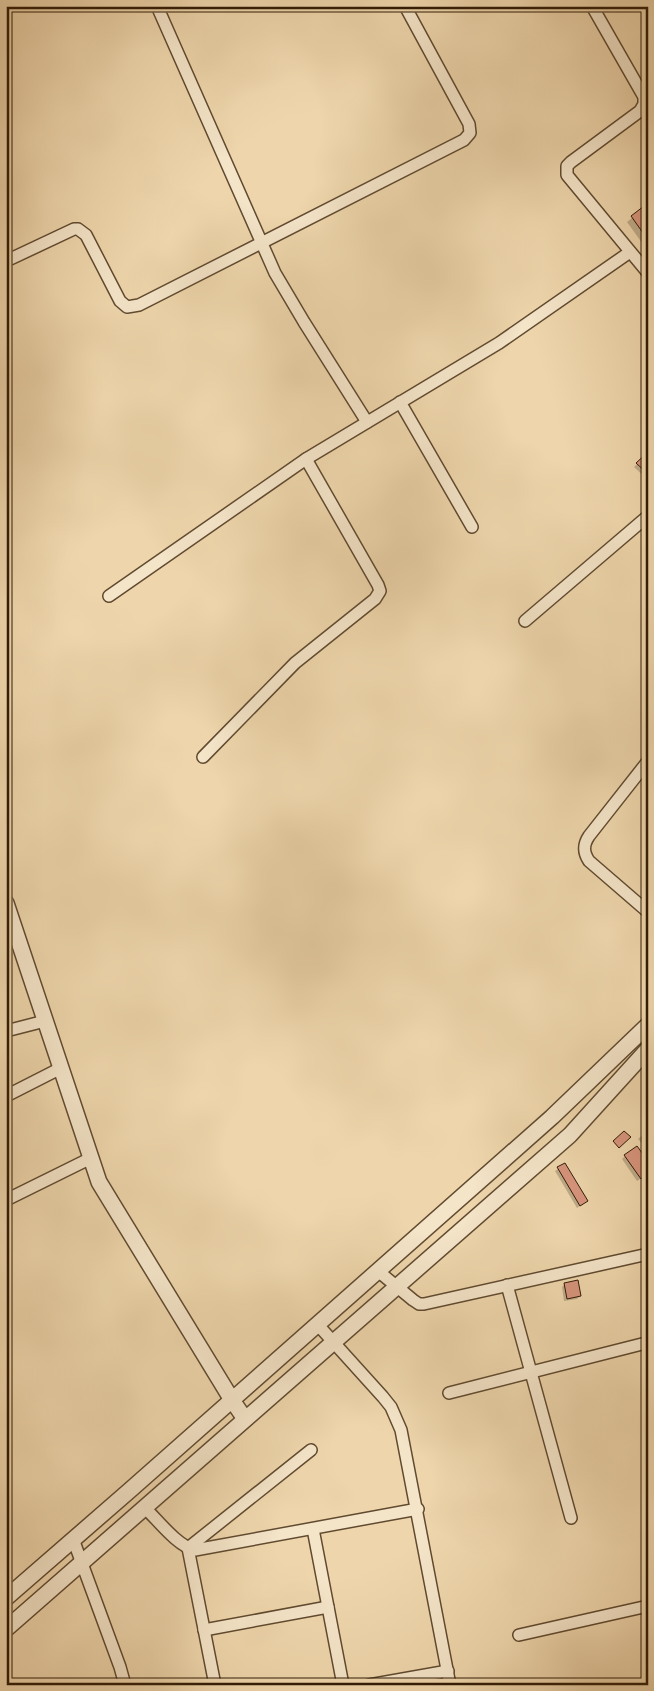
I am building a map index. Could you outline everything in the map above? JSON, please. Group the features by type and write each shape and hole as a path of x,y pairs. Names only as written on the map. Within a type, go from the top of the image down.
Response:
{"street":[{"path":"158,6 275,273 367,422"},
{"path":"6,261 74,229 78,229 86,235 120,301 127,307 132,307 468,136 471,128 405,6"},
{"path":"592,6 644,97 644,104 640,111 571,162 566,170 570,180 648,273"},
{"path":"109,596 306,459 514,333 630,252"},
{"path":"400,402 472,527"},
{"path":"203,757 283,674 375,599 380,591 306,459"},
{"path":"525,621 648,516"},
{"path":"648,761 589,836 585,842 584,849 589,861 648,912"},
{"path":"6,903 99,1182 245,1419"},
{"path":"6,1031 46,1020"},
{"path":"6,1598 552,1117 648,1025"},
{"path":"6,1629 570,1135 645,1058"},
{"path":"6,1096 61,1068"},
{"path":"6,1200 91,1158"},
{"path":"378,1271 413,1300 424,1304 648,1254"},
{"path":"507,1285 571,1518"},
{"path":"318,1325 383,1397 396,1417 406,1448 450,1685"},
{"path":"450,1393 646,1343"},
{"path":"188,1548 311,1450"},
{"path":"144,1507 181,1543 188,1548 202,1550 418,1510"},
{"path":"313,1529 343,1685"},
{"path":"73,1539 125,1685"},
{"path":"188,1548 215,1685"},
{"path":"519,1635 648,1606"},
{"path":"204,1630 328,1607"},
{"path":"369,1685 448,1671"}],"building":[{"path":"648,203 648,240 631,216"},
{"path":"648,452 648,474 636,463"},
{"path":"624,1131 631,1137 619,1148 613,1141"},
{"path":"637,1146 648,1161 648,1174 641,1179 624,1155"},
{"path":"565,1163 588,1201 580,1206 557,1167"},
{"path":"578,1280 581,1296 567,1299 564,1283"}]}
